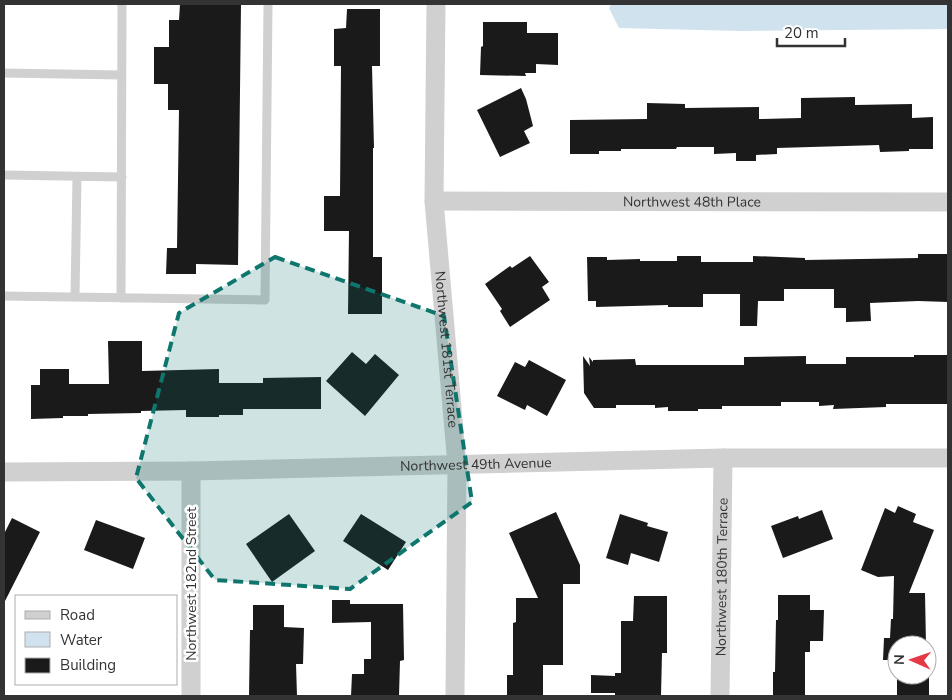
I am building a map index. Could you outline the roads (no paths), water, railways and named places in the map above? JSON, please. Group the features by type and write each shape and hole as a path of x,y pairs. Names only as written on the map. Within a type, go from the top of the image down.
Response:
{"street":[{"name":"Northwest 181st Terrace","path":"436,4 434,201 457,465 455,696"},
{"name":"Northwest 48th Place","path":"434,201 948,202"},
{"name":"Northwest 49th Avenue","path":"4,472 191,471 723,458 948,458"},
{"name":"Northwest 180th Terrace","path":"720,696 723,458"},
{"name":"Northwest 182nd Street","path":"191,471 191,696"}],"lane":[{"path":"121,298 122,4"},
{"path":"4,296 264,300 268,4"},
{"path":"4,73 122,75"},
{"path":"4,175 122,178"},
{"path":"75,297 77,177"}],"water":[{"path":"611,4 948,4 948,29 741,31 619,28 609,8"}]}
